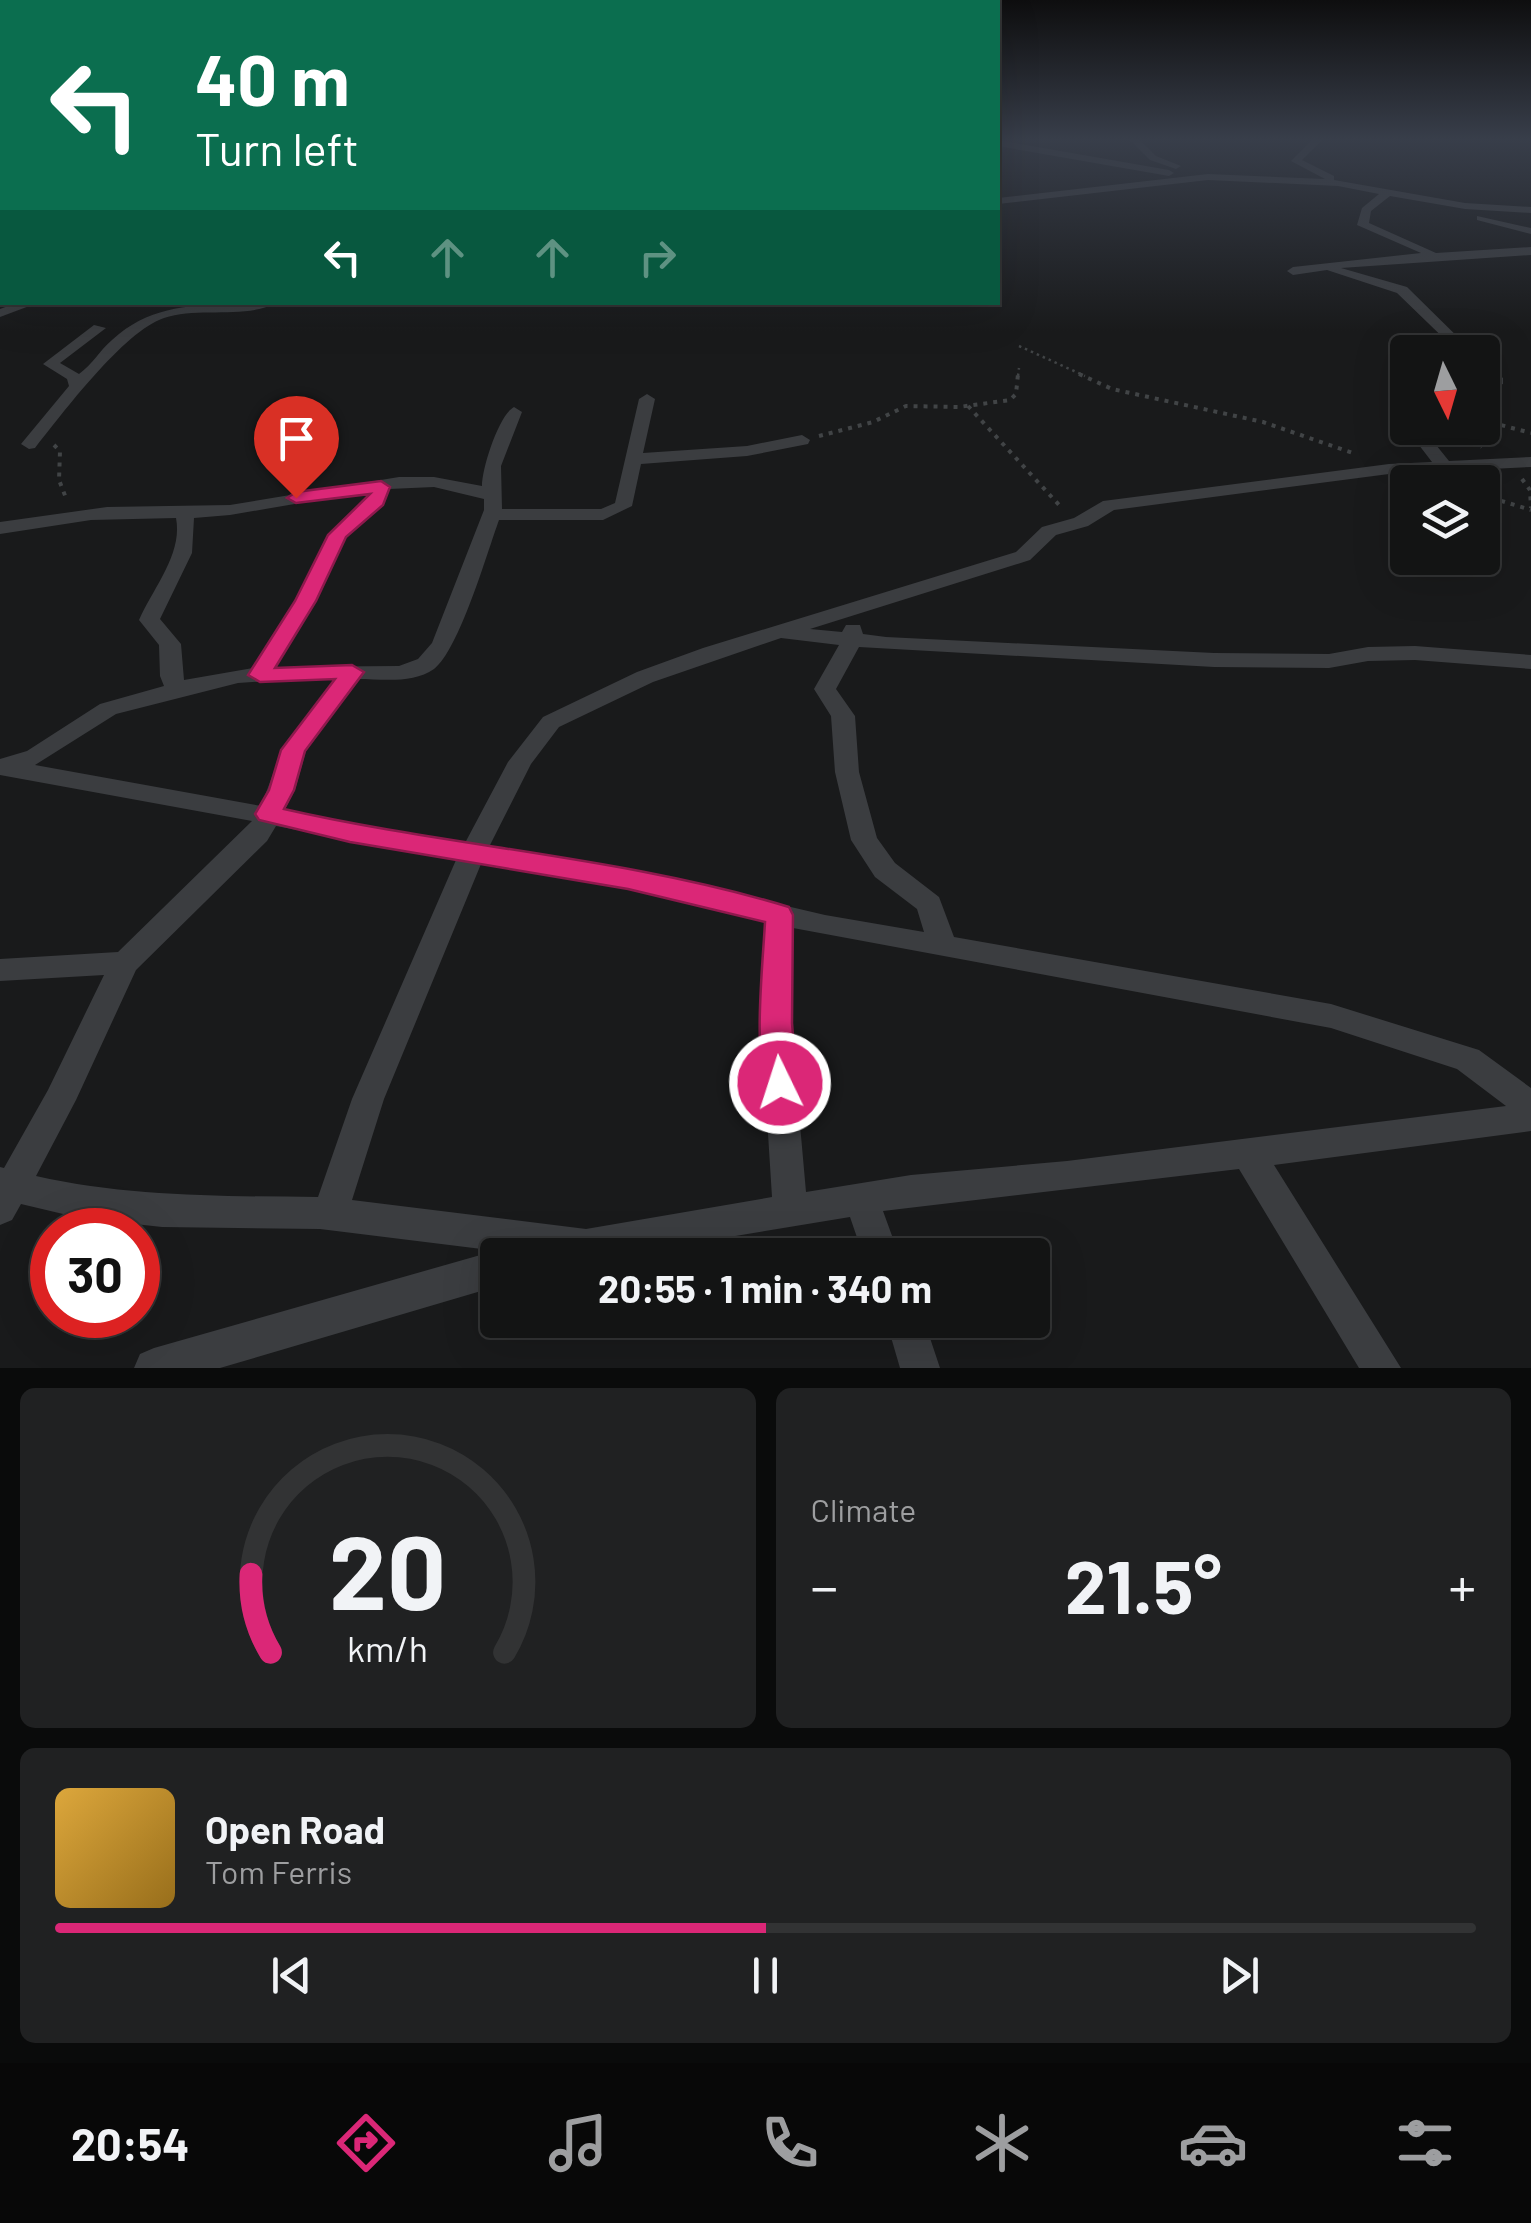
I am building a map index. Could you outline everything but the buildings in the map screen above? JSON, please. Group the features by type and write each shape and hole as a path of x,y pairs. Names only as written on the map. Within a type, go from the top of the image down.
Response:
{"street":[{"path":"1374,204 1366,210 1363,225 1438,256"},
{"path":"1446,204 1531,210"},
{"path":"1446,204 1531,231"},
{"path":"1293,271 1531,250"},
{"path":"1320,267 1402,290 1448,335"},
{"path":"29,444 74,392 78,381 96,369 116,344 158,315 246,305"},
{"path":"78,381 50,364 99,328"},
{"path":"0,528 106,513 225,510 381,487 455,484 493,506 566,516 614,511 623,506 628,494 647,399"},
{"path":"1,768 36,756 108,709 178,689 260,675 411,672 434,656 493,506 492,470 509,435 514,412"},
{"path":"634,459 747,451 802,440"},
{"path":"1427,445 1443,464"},
{"path":"330,1214 368,1099 474,852 520,762 551,722 645,677 854,606 1023,556 1049,530 1081,522 1118,503 1191,497 1389,469 1531,462"},
{"path":"260,675 306,601 338,535 376,501 381,487"},
{"path":"178,689 170,676 170,644 149,620 183,548 188,522 184,512"},
{"path":"854,606 852,640 825,688 844,720 847,772 858,825 876,861 930,904 942,944"},
{"path":"774,632 852,640 1214,660 1322,661 1370,654 1414,654 1530,665"},
{"path":"352,672 294,750 282,790 244,852 162,924 125,963 60,1100 4,1192 162,1210 330,1214 538,1238"},
{"path":"1,768 268,814 350,833 628,879 779,915 1330,1016 1468,1059 1531,1106"},
{"path":"779,915 776,1023 790,1210"},
{"path":"0,970 125,963"},
{"path":"625,1238 861,1199 1531,1117"},
{"path":"1248,1153 1381,1368"},
{"path":"861,1199 875,1238"},
{"path":"154,1368 480,1273"},
{"path":"910,1338 920,1368"}],"path":[{"path":"1018,346 1112,390 1263,422 1389,469"},
{"path":"802,440 872,422 903,407 968,406 1010,400 1016,394 1020,368"},
{"path":"968,406 1060,502 1060,506 1041,514 1059,528"},
{"path":"1500,425 1531,433"},
{"path":"29,444 58,446 63,496 106,513"},
{"path":"1500,500 1531,510"}],"route":[{"path":"296,498 381,487 376,501 338,535 306,601 276,643 260,675 352,672 294,750 282,790 268,814 350,833 628,879 779,915 776,1023 780,1083"}]}
